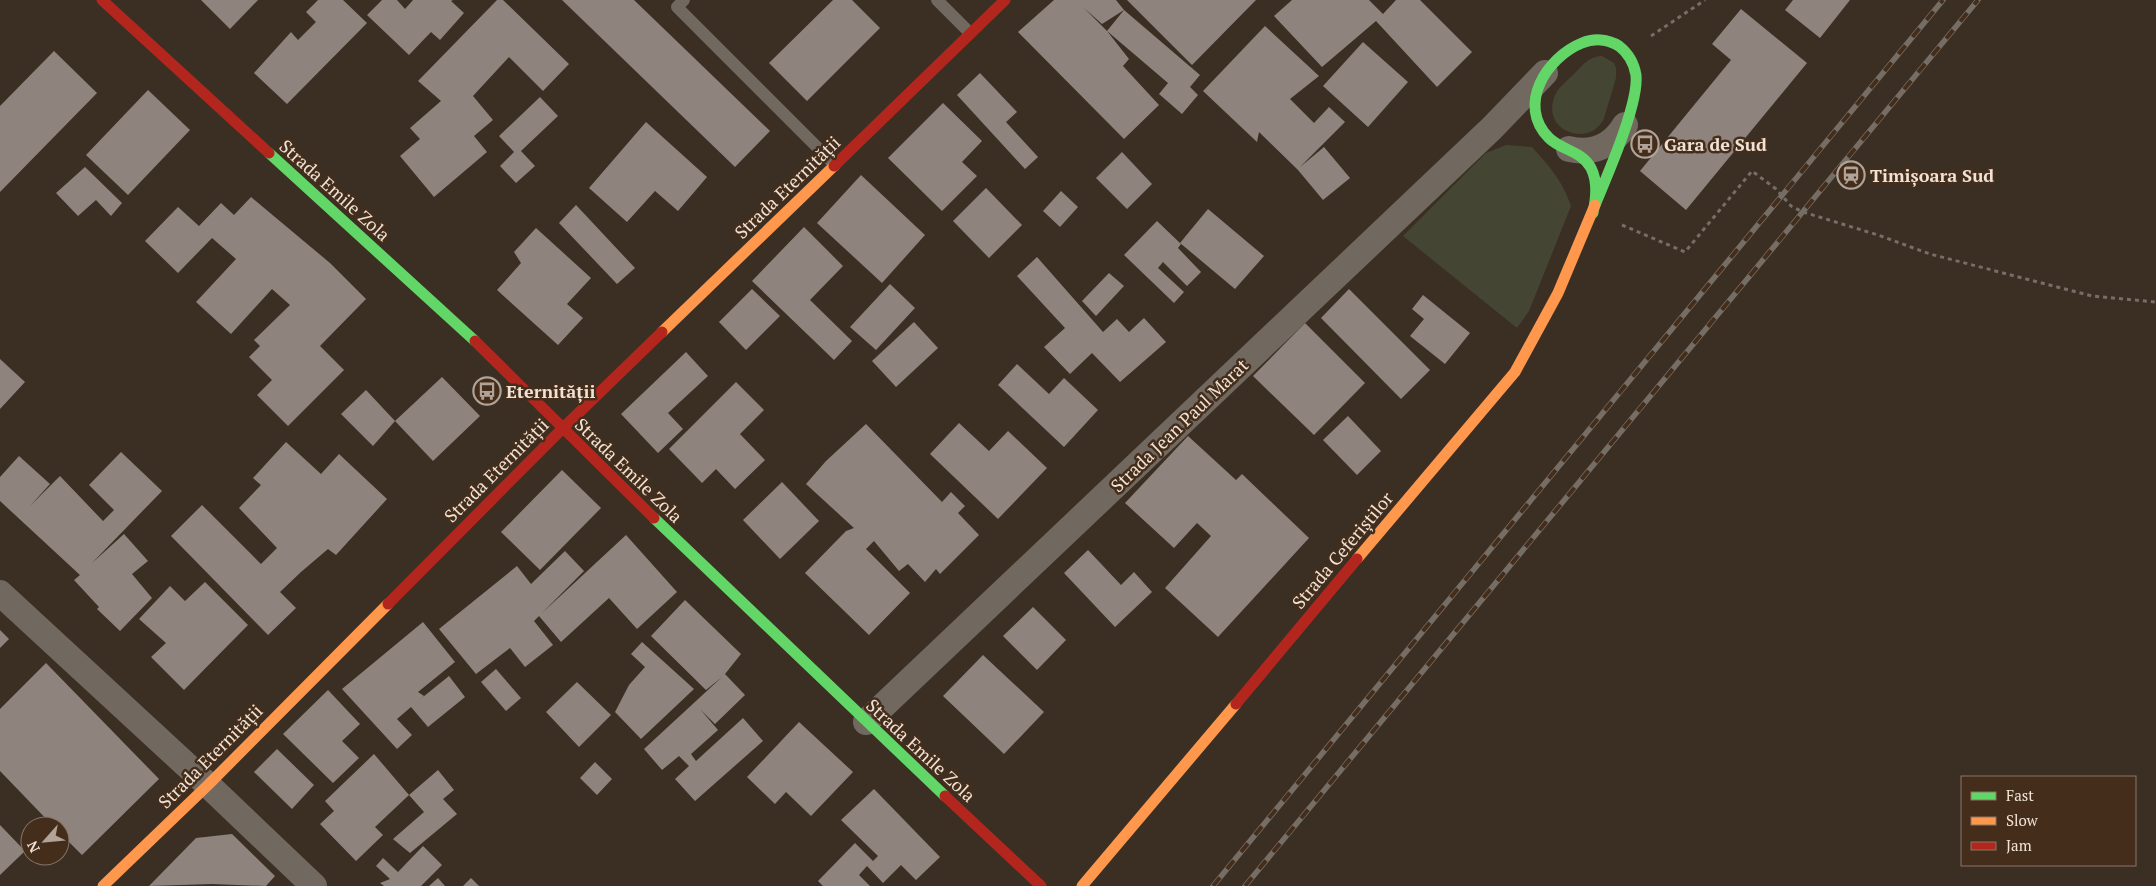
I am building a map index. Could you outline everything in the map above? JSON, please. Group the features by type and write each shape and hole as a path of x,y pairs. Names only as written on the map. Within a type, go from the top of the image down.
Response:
{"street":[{"name":"Strada Emile Zola","path":"102,0 506,370 562,429 866,722 1041,886"},
{"name":"Strada Eternității","path":"103,886 208,784 562,429 1005,0"},
{"name":"Strada Ceferiștilor","path":"1082,886 1515,372 1538,334 1593,213 1625,124 1636,76 1631,60 1626,53 1618,46 1606,41 1587,41 1571,50 1545,73 1538,86 1535,109 1539,124 1558,143 1584,160 1595,179 1596,194 1593,213"},
{"name":"Strada Jean Paul Marat","path":"866,722 1492,128 1545,73"},
{"path":"1492,128 1504,122 1516,120 1532,126 1558,143 1582,151 1602,147 1614,140 1625,124"},
{"path":"0,593 208,784 314,886"}],"lane":[{"path":"684,0 677,7 835,165"},
{"path":"937,0 970,33"}],"path":[{"path":"1626,53 1704,0"},
{"path":"1593,213 1685,252 1752,172 1776,189 1791,206 1803,212 1878,235 1908,247 2092,296 2156,302"}],"green space":[{"path":"1597,56 1602,56 1614,63 1616,68 1616,78 1604,118 1589,133 1569,132 1561,127 1555,119 1552,110 1555,94 1586,62"},
{"path":"1506,145 1532,147 1555,174 1571,206 1529,311 1517,328 1403,236 1486,153"}],"building":[{"path":"201,0 258,0 230,29"},
{"path":"318,0 343,0 367,23 287,104 254,73 291,32 298,40 316,22 306,12"},
{"path":"382,0 397,0 405,9 413,0 453,0 451,1 464,13 440,40 431,32 409,55 367,15"},
{"path":"497,0 503,0 569,64 543,91 509,57 473,96 493,120 474,136 487,152 434,197 400,156 420,139 410,128 441,101 418,81"},
{"path":"562,0 634,0 770,131 735,167"},
{"path":"833,0 852,0 880,28 807,101 769,63"},
{"path":"1054,0 1116,0 1124,10 1102,24 1084,8 1107,31 1129,59 1123,66 1159,105 1124,139 1018,32"},
{"path":"1127,0 1256,0 1192,65"},
{"path":"1292,0 1369,0 1383,14 1396,0 1420,0 1472,52 1437,87 1376,21 1322,67 1274,16"},
{"path":"1793,0 1850,0 1820,38 1785,10"},
{"path":"1741,9 1807,63 1686,210 1640,171 1731,60 1712,44"},
{"path":"1124,10 1200,75 1190,87 1198,95 1182,114 1159,94 1168,83 1107,31"},
{"path":"1265,26 1319,76 1290,99 1314,123 1329,107 1345,122 1300,167 1324,147 1350,178 1323,200 1298,170 1259,132 1257,142 1203,91"},
{"path":"1363,42 1408,82 1368,127 1323,86"},
{"path":"54,51 97,93 0,192 0,106"},
{"path":"980,73 1017,112 1006,122 1038,157 1025,169 957,95"},
{"path":"148,90 190,130 128,195 86,155"},
{"path":"540,97 558,116 521,151 535,166 516,183 500,166 514,152 499,136"},
{"path":"943,103 982,141 962,162 977,176 942,211 888,158"},
{"path":"646,122 707,177 678,211 655,191 627,222 589,188"},
{"path":"1122,152 1152,184 1127,209 1096,178"},
{"path":"85,167 122,203 111,216 96,200 78,216 56,193"},
{"path":"861,175 925,235 882,283 817,223"},
{"path":"986,188 1022,225 989,258 953,221"},
{"path":"1061,191 1078,207 1060,227 1043,211"},
{"path":"251,197 330,263 366,299 320,346 344,370 288,426 257,395 272,380 249,357 260,346 254,340 290,305 272,289 231,334 196,302 236,259 212,238 178,273 145,241 178,207 199,226 221,203 234,215"},
{"path":"576,205 635,268 617,284 559,223"},
{"path":"1208,209 1264,256 1235,289 1180,243"},
{"path":"1157,221 1181,244 1178,248 1201,272 1187,286 1163,262 1158,268 1184,292 1174,303 1124,255"},
{"path":"804,227 843,266 810,300 852,341 834,360 752,281"},
{"path":"536,228 591,278 567,304 583,318 558,345 497,290 521,263 514,252"},
{"path":"1037,257 1103,332 1117,319 1129,332 1144,318 1166,342 1120,382 1092,353 1070,374 1044,347 1065,328 1017,276"},
{"path":"1109,273 1124,286 1096,316 1082,301"},
{"path":"890,284 915,308 876,350 850,327"},
{"path":"752,289 780,316 746,350 719,322"},
{"path":"1349,289 1430,370 1401,399 1321,318"},
{"path":"1423,295 1470,333 1445,364 1410,336 1424,319 1412,309"},
{"path":"914,322 938,348 896,387 872,361"},
{"path":"1305,323 1365,383 1314,435 1253,376"},
{"path":"686,352 708,376 668,413 683,429 658,453 621,414"},
{"path":"0,359 25,382 0,409"},
{"path":"1017,364 1049,394 1064,378 1098,410 1064,447 998,385"},
{"path":"442,377 480,416 433,461 395,421"},
{"path":"736,382 764,410 740,434 765,460 735,489 716,469 702,483 669,449"},
{"path":"366,390 395,421 373,446 341,414"},
{"path":"1348,416 1381,451 1357,475 1323,440"},
{"path":"959,423 989,451 1008,431 1047,468 998,519 930,454"},
{"path":"866,424 942,502 951,492 965,506 958,513 979,535 940,574 936,569 925,582 908,564 899,571 874,541 866,549 910,593 869,635 805,573 846,531 854,528 806,484 826,461"},
{"path":"1188,436 1236,480 1242,474 1309,538 1218,637 1165,588 1211,536 1197,523 1174,548 1125,503"},
{"path":"286,442 321,474 339,454 387,499 336,555 328,549 280,592 296,608 268,635 171,536 202,505 261,564 277,548 239,508 261,485 253,478"},
{"path":"121,452 162,491 92,563 124,534 148,561 132,574 152,598 120,631 97,609 99,607 74,580 80,575 0,501 0,477 19,456 50,484 30,506 60,476 103,521 114,510 89,485"},
{"path":"562,470 601,508 540,570 501,532"},
{"path":"782,482 819,521 780,559 743,520"},
{"path":"626,535 677,592 637,629 609,598 561,642 539,616 534,621 553,645 525,667 510,648 476,674 439,629 517,566 531,584 565,551 584,571 542,613"},
{"path":"1088,550 1121,585 1134,572 1152,592 1115,627 1064,573"},
{"path":"205,582 248,625 184,690 151,657 166,643 139,619 170,586 185,601"},
{"path":"685,600 741,654 725,674 745,695 715,724 700,709 718,730 691,754 696,761 743,718 763,741 695,801 675,779 689,766 679,756 662,770 644,749 722,677 706,690 651,636"},
{"path":"1033,607 1066,640 1037,670 1003,636"},
{"path":"423,622 455,662 418,692 424,696 418,701 449,676 465,697 428,727 411,707 397,719 412,735 397,749 342,689"},
{"path":"0,630 9,639 0,648"},
{"path":"642,642 694,689 641,739 615,712 629,685 645,667 631,654"},
{"path":"983,655 1044,712 1004,754 943,696"},
{"path":"46,663 159,779 82,855 70,843 70,816 43,816 0,771 0,709"},
{"path":"496,669 521,698 506,711 481,682"},
{"path":"577,682 611,715 579,747 546,712"},
{"path":"328,690 360,724 342,741 359,758 333,783 283,734"},
{"path":"799,722 853,772 811,816 786,792 775,804 747,777"},
{"path":"277,749 314,785 292,809 254,772"},
{"path":"374,754 409,795 375,827 383,835 356,861 320,824 334,811 325,801"},
{"path":"595,762 612,779 597,795 580,778"},
{"path":"438,770 454,790 443,799 457,814 410,853 393,839 424,812 409,795"},
{"path":"874,789 940,857 916,880 901,865 883,883 867,866 859,875 870,886 823,886 818,881 855,843 873,861 878,856 841,820"},
{"path":"0,825 20,846 20,856 0,875"},
{"path":"232,834 275,876 266,886 212,884 149,886 196,838"},
{"path":"423,846 442,865 421,886 384,886 380,883 390,879 376,866 383,858 398,872"},
{"path":"438,878 445,886 429,886"},
{"path":"471,878 479,886 463,886"}],"railway":[{"path":"1213,886 1943,0"},
{"path":"1245,886 1978,0"}],"traffic: fast":[{"path":"1593,213 1596,184 1591,168 1577,154 1549,138 1540,125 1535,111 1540,83 1557,59 1582,43 1591,40 1601,40 1619,46 1628,55 1636,75 1636,88 1628,121 1595,205"},
{"path":"269,153 475,341"},
{"path":"654,518 945,796"}],"traffic: slow":[{"path":"662,332 834,166"},
{"path":"1357,559 1515,372 1558,293 1595,205"},
{"path":"103,886 208,785 388,604"},
{"path":"1082,886 1236,704"}],"traffic: jam":[{"path":"102,0 269,153"},
{"path":"834,166 1005,0"},
{"path":"388,604 562,429 662,332"},
{"path":"475,341 654,518"},
{"path":"1236,704 1357,559"},
{"path":"945,796 1041,886"}],"place":[{"name":"Gara de Sud","path":"1645,144"},
{"name":"Timișoara Sud","path":"1851,175"},
{"name":"Eternității","path":"487,391"}]}
